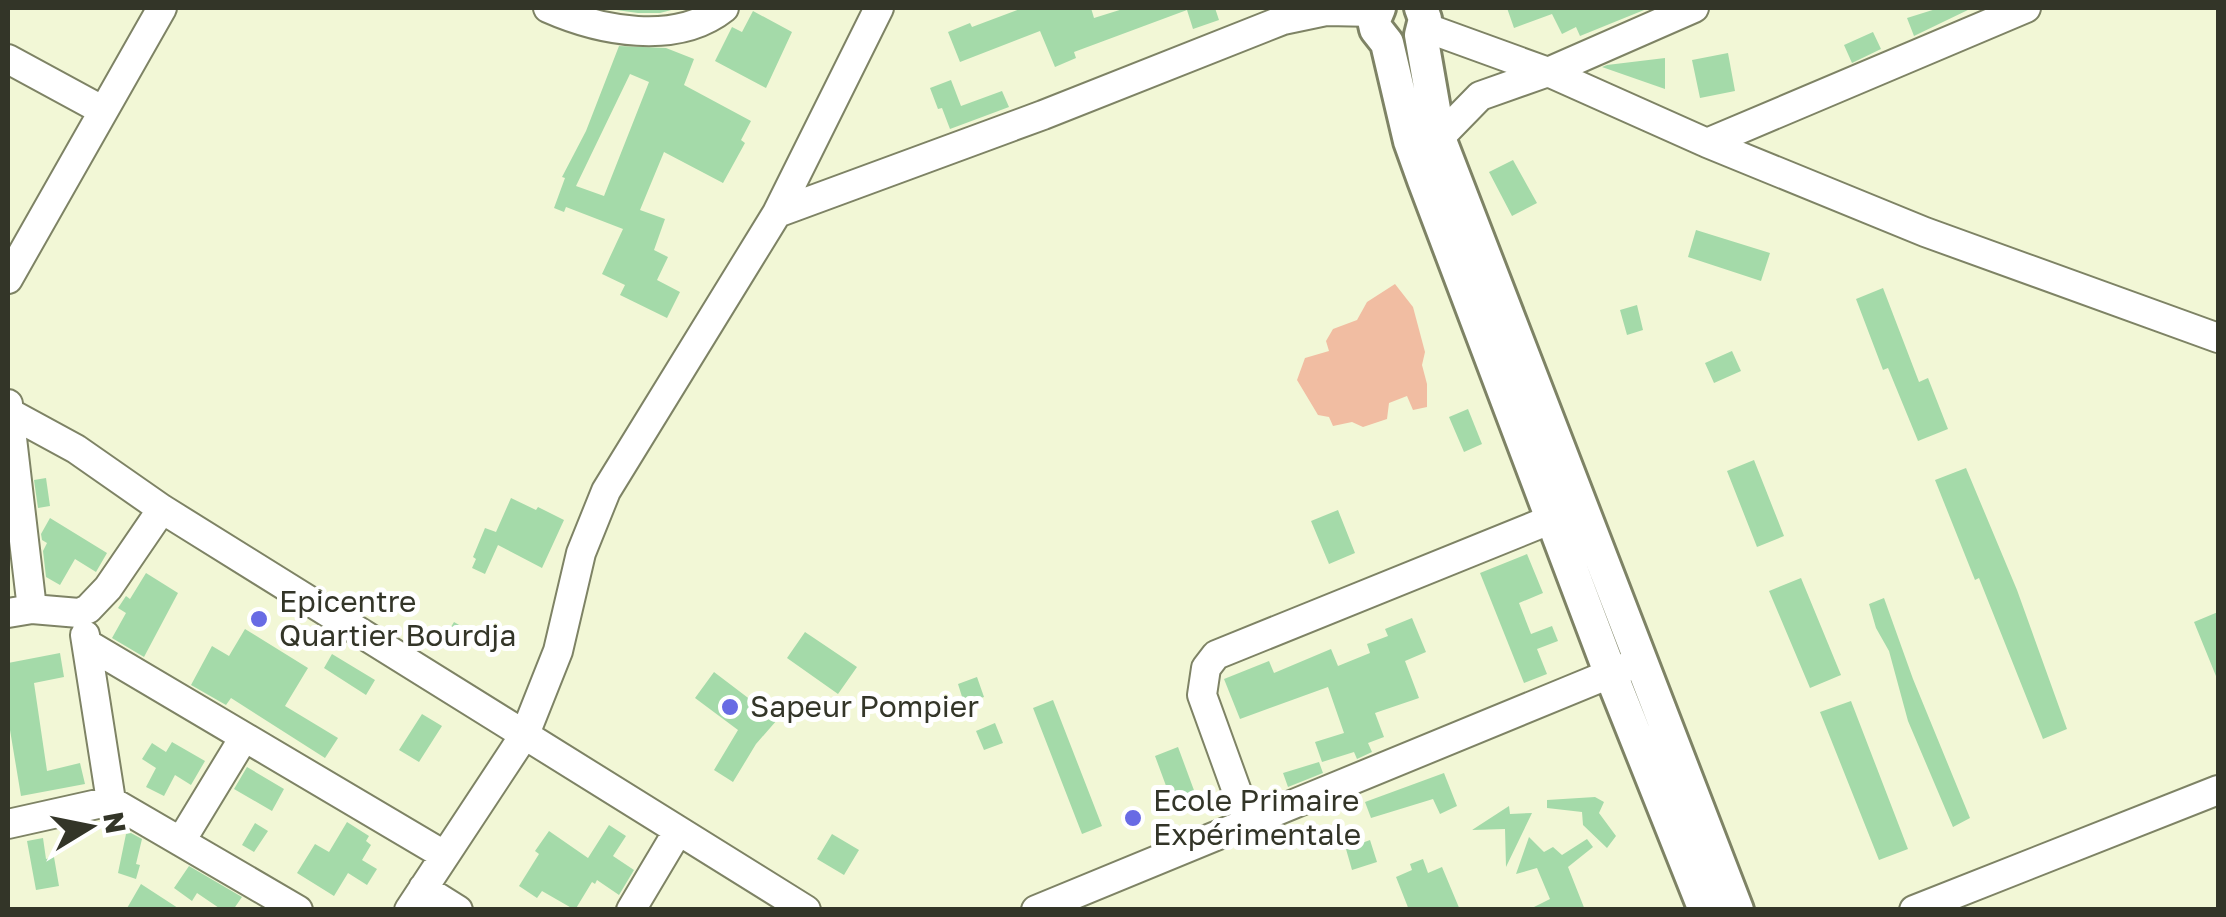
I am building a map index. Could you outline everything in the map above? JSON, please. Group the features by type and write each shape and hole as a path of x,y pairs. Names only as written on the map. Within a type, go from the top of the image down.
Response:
{"main road":[{"path":"1377,17 1409,45 1422,23"},
{"path":"1377,17 1410,141 1552,519 1737,910"},
{"path":"1422,23 1439,138 1625,667 1705,910"}],"street":[{"path":"8,279 162,8"},
{"path":"548,8 602,26 660,30 693,24 724,8"},
{"path":"1439,138 1480,96 1548,72 1694,8"},
{"path":"1708,143 2026,8"},
{"path":"458,910 416,899 525,734 558,651 581,553 606,491 777,213 884,10"},
{"path":"777,213 1043,115 1283,20 1326,11 1377,17"},
{"path":"1422,23 1548,72 1925,232 2218,338"},
{"path":"8,59 102,110"},
{"path":"8,409 20,611 79,613 88,609 108,588 162,510"},
{"path":"8,409 76,449 162,510 806,910"},
{"path":"1248,822 1202,695 1206,668 1216,655 1552,519"},
{"path":"79,613 88,646 111,801"},
{"path":"88,646 444,855"},
{"path":"1036,910 1625,667"},
{"path":"181,841 243,739"},
{"path":"1914,910 2218,790"},
{"path":"8,824 111,801 298,910"},
{"path":"630,910 678,831"}],"shaded area":[{"path":"1395,284 1413,307 1425,352 1422,365 1427,407 1413,410 1407,396 1389,403 1387,419 1363,427 1352,422 1333,426 1329,417 1318,415 1297,380 1305,358 1329,351 1326,341 1333,329 1357,320 1367,302"}],"building":[{"path":"602,8 679,8 638,13"},
{"path":"1023,8 1091,8 1094,18 1126,8 1215,8 1219,20 1193,29 1187,10 1074,52 1076,58 1055,67 1040,31 960,62 948,32"},
{"path":"1507,8 1649,8 1580,36 1576,27 1562,34 1552,14 1514,28"},
{"path":"1939,8 1972,8 1914,36 1907,18"},
{"path":"753,11 792,32 766,88 715,61 732,27 742,32"},
{"path":"1873,32 1881,49 1852,63 1844,45"},
{"path":"619,46 666,48 694,59 684,85 751,121 741,140 745,143 723,183 664,152 640,210 665,219 654,250 668,257 657,280 680,292 667,318 620,295 625,285 602,274 623,229 566,207 564,212 554,208 565,178 562,177 586,131","holes":["630,74 649,82 604,196 576,186"]},
{"path":"1728,53 1735,91 1700,98 1692,60"},
{"path":"1665,58 1665,89 1602,67 1607,65"},
{"path":"951,80 961,106 1002,91 1009,107 950,129 930,88"},
{"path":"1513,160 1537,203 1512,216 1489,172"},
{"path":"1696,230 1770,253 1761,281 1688,257"},
{"path":"1883,288 1919,382 1928,378 1948,429 1918,441 1888,368 1883,370 1856,299"},
{"path":"1637,305 1643,330 1627,335 1620,310"},
{"path":"1732,351 1741,371 1714,383 1705,363"},
{"path":"1468,409 1482,444 1464,452 1449,417"},
{"path":"1754,460 1784,536 1757,547 1727,471"},
{"path":"1966,468 2017,590 2067,729 2043,739 1935,480"},
{"path":"46,478 50,506 38,508 34,480"},
{"path":"511,498 564,520 542,568 498,545 485,574 472,568 476,559 473,557 485,528 496,532"},
{"path":"1338,510 1355,553 1329,564 1311,521"},
{"path":"50,518 107,553 96,572 75,559 60,585 46,577 43,551 47,543 41,534"},
{"path":"1527,554 1543,593 1519,603 1531,634 1552,626 1558,641 1537,649 1547,674 1524,683 1480,573"},
{"path":"146,573 178,593 144,657 112,638 126,613 118,608 126,596 130,599"},
{"path":"1801,578 1841,675 1810,688 1769,591"},
{"path":"1884,598 1970,818 1953,827 1908,721 1889,651 1876,628 1869,604"},
{"path":"2218,612 2218,681 2194,622"},
{"path":"1412,618 1426,652 1405,661 1419,698 1375,713 1384,737 1368,743 1372,752 1357,759 1354,752 1322,762 1315,742 1344,733 1328,687 1240,719 1224,679 1269,661 1274,673 1331,649 1338,666 1370,653 1367,644 1388,636 1385,629"},
{"path":"454,622 466,629 455,650 442,642"},
{"path":"245,629 308,668 285,706 338,738 325,758 231,698 226,705 191,685 212,646 229,656"},
{"path":"805,632 857,667 838,694 787,658"},
{"path":"60,653 64,677 34,683 47,771 80,763 85,784 21,796 8,718 8,663"},
{"path":"332,654 375,680 366,695 324,668"},
{"path":"714,672 777,720 756,744 733,782 714,770 738,730 695,698"},
{"path":"977,677 984,697 964,703 958,684"},
{"path":"1053,700 1102,826 1082,834 1033,708"},
{"path":"1851,701 1908,849 1879,860 1820,712"},
{"path":"422,714 442,726 419,762 399,750"},
{"path":"995,723 1003,743 984,750 976,731"},
{"path":"172,742 205,761 191,785 175,775 164,796 146,787 156,768 142,759 152,743 166,752"},
{"path":"1178,747 1195,793 1172,802 1155,756"},
{"path":"1319,762 1323,773 1288,787 1283,773"},
{"path":"247,767 284,789 272,811 234,789"},
{"path":"1444,773 1457,806 1440,814 1433,799 1371,818 1365,802"},
{"path":"1595,797 1604,802 1599,813 1616,836 1607,848 1583,825 1582,812 1547,808 1547,800"},
{"path":"1509,806 1510,814 1532,813 1506,867 1505,829 1472,830"},
{"path":"347,822 369,836 366,841 371,845 362,860 377,869 367,885 348,873 334,896 297,873 315,844 329,852"},
{"path":"255,823 268,831 254,852 242,845"},
{"path":"609,825 626,836 613,856 634,870 619,895 597,880 575,910 542,891 537,898 519,886 549,831 588,858"},
{"path":"126,834 142,839 136,879 118,873"},
{"path":"832,834 859,850 844,875 817,859"},
{"path":"1529,837 1544,852 1553,847 1562,855 1587,839 1593,847 1568,867 1585,910 1528,910 1550,899 1537,868 1516,874"},
{"path":"43,838 46,859 54,857 59,886 36,890 27,841"},
{"path":"1370,840 1377,862 1352,870 1346,849"},
{"path":"1423,859 1428,873 1442,867 1460,910 1409,910 1396,877 1412,870 1410,864"},
{"path":"189,866 242,897 233,910 222,910 197,893 192,901 174,888"},
{"path":"141,884 181,910 126,910"}],"place":[{"name":"Epicentre Quartier Bourdja","path":"259,619"},
{"name":"Sapeur Pompier","path":"730,707"},
{"name":"Ecole Primaire Expérimentale","path":"1133,818"}]}
